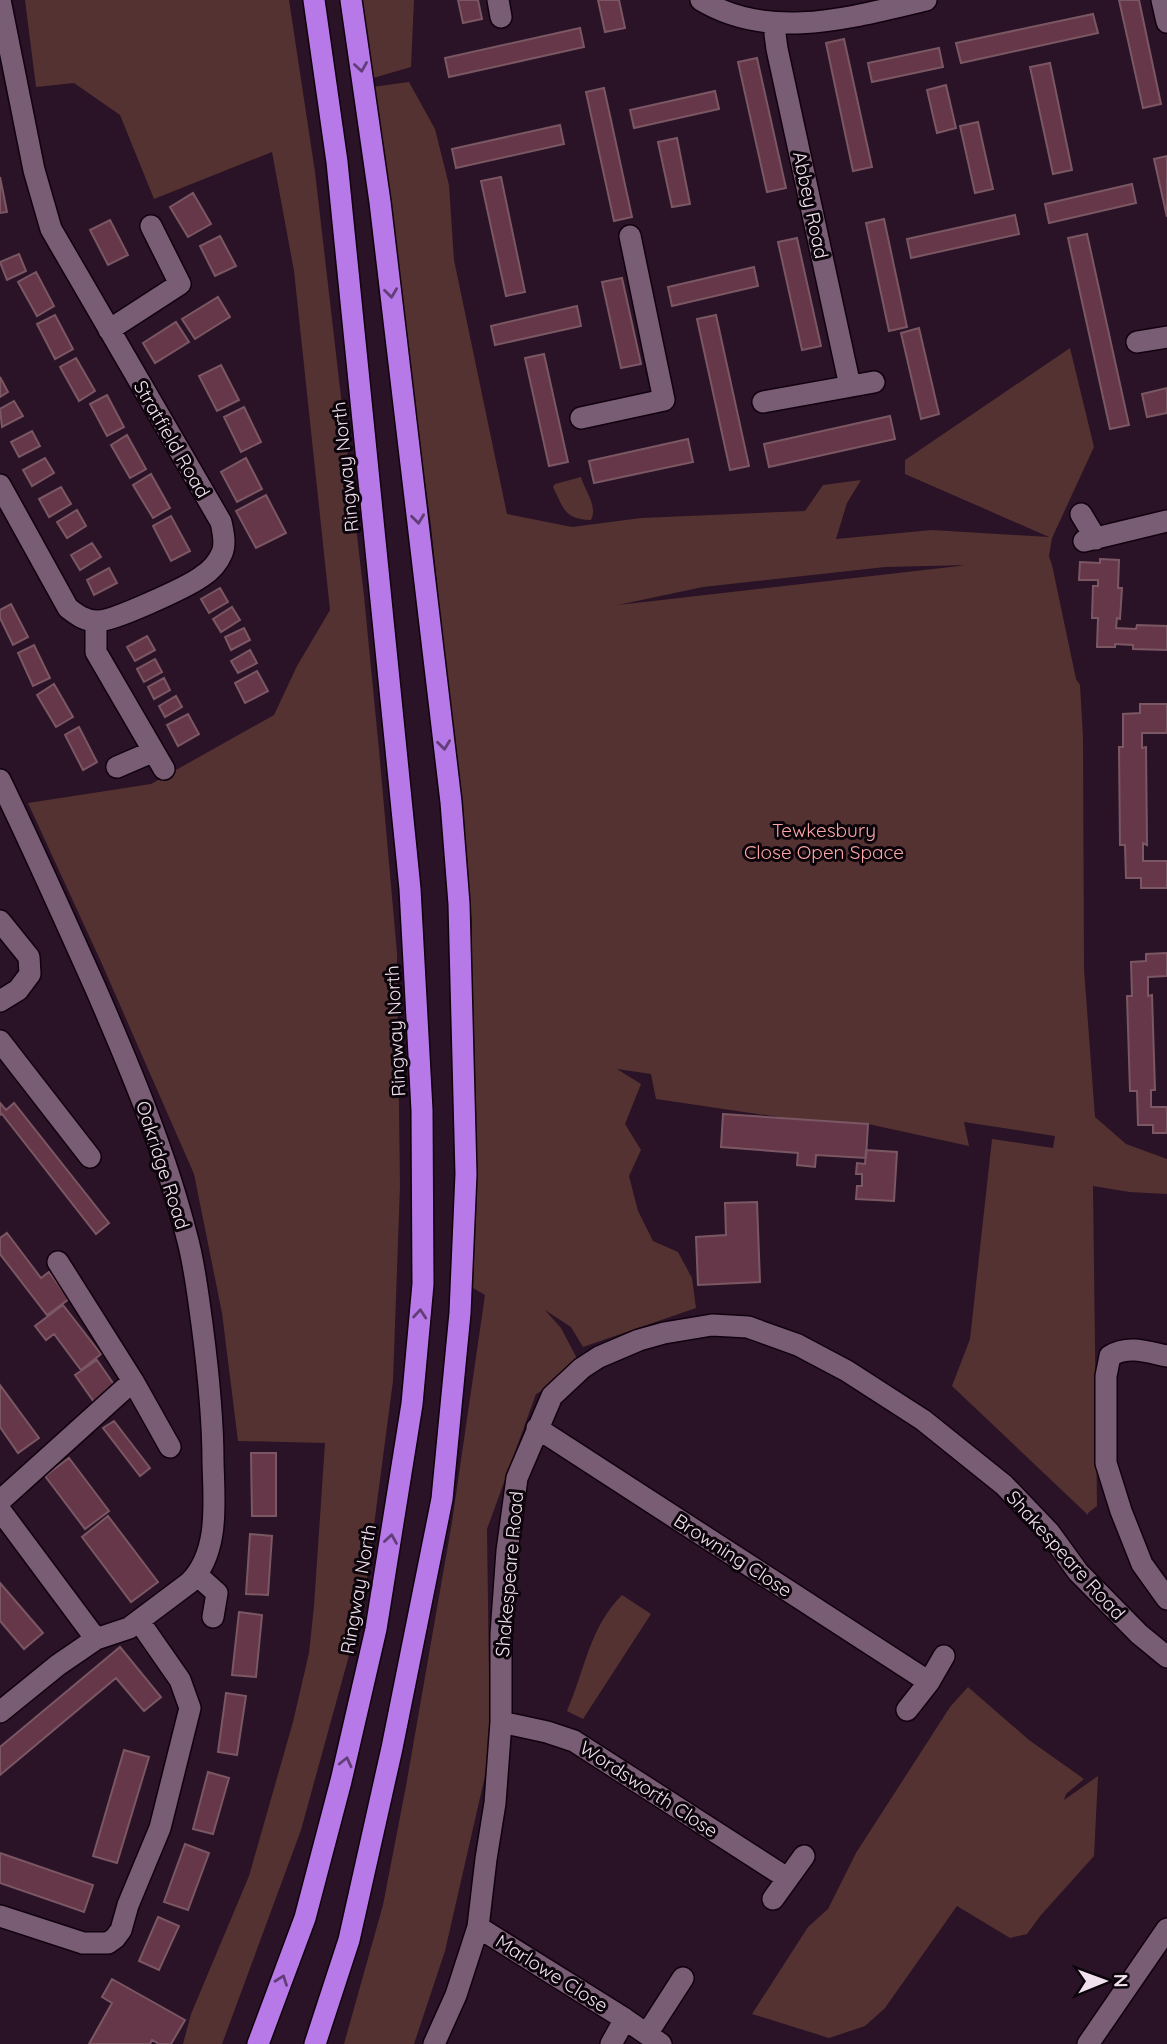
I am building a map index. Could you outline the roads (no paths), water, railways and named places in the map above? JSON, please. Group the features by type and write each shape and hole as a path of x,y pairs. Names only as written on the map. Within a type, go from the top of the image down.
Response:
{"highway":[{"name":"Ringway North","path":"258,2044 304,1918 341,1781 376,1629 412,1404 423,1284 422,1110 410,889 337,162 314,0"},
{"path":"315,2044 349,1940 442,1499 460,1313 466,1174 458,904 451,802 380,202 351,0"}],"street":[{"name":"Stratfield Road","path":"1,0 34,170 51,229 220,522 223,534 223,551 216,563 200,578 116,618 96,621"},
{"path":"701,0 737,16 802,24 926,0"},
{"path":"1162,0 1167,22"},
{"name":"Abbey Road","path":"777,23 777,49 850,386"},
{"path":"109,330 180,284 151,226"},
{"path":"581,418 664,400 630,236"},
{"path":"1138,342 1167,337"},
{"path":"763,402 874,382"},
{"path":"0,485 68,608 81,618 96,621 96,652 158,761 117,767"},
{"path":"1081,513 1090,540 1167,521"},
{"name":"Oakridge Road","path":"0,780 128,1064 162,1152 194,1269 213,1429 214,1512 210,1545 197,1575 176,1595 129,1628 96,1639 58,1665 0,1712"},
{"path":"0,920 29,957 30,974 19,990 0,1001"},
{"path":"0,1041 90,1157"},
{"path":"58,1262 133,1381 170,1447"},
{"name":"Shakespeare Road","path":"434,2044 456,1995 478,1927 495,1802 501,1722 501,1634 517,1478 552,1396 582,1368 599,1357 664,1332 712,1325 748,1327 798,1345 923,1420 1003,1485 1049,1532 1078,1572 1139,1634 1167,1657"},
{"path":"1167,1356 1134,1349 1118,1351 1110,1356 1106,1376 1106,1463 1142,1564 1167,1600"},
{"path":"0,1501 133,1381"},
{"name":"Browning Close","path":"537,1428 929,1682"},
{"path":"0,1510 96,1639"},
{"path":"197,1575 217,1593 213,1617"},
{"path":"0,1916 83,1943 108,1943 121,1930 128,1905 160,1828 190,1708 180,1680 139,1621"},
{"path":"907,1710 929,1682 944,1656"},
{"name":"Wordsworth Close","path":"501,1722 574,1741 787,1878"},
{"path":"773,1899 804,1856"},
{"name":"Marlowe Close","path":"478,1927 654,2039 682,1978"},
{"path":"1088,2044 1167,1928"},
{"name":"Marlowe Close","path":"611,2044 625,2019"}],"park label":[{"name":"Tewkesbury Close Open Space","path":"824,841"}]}
